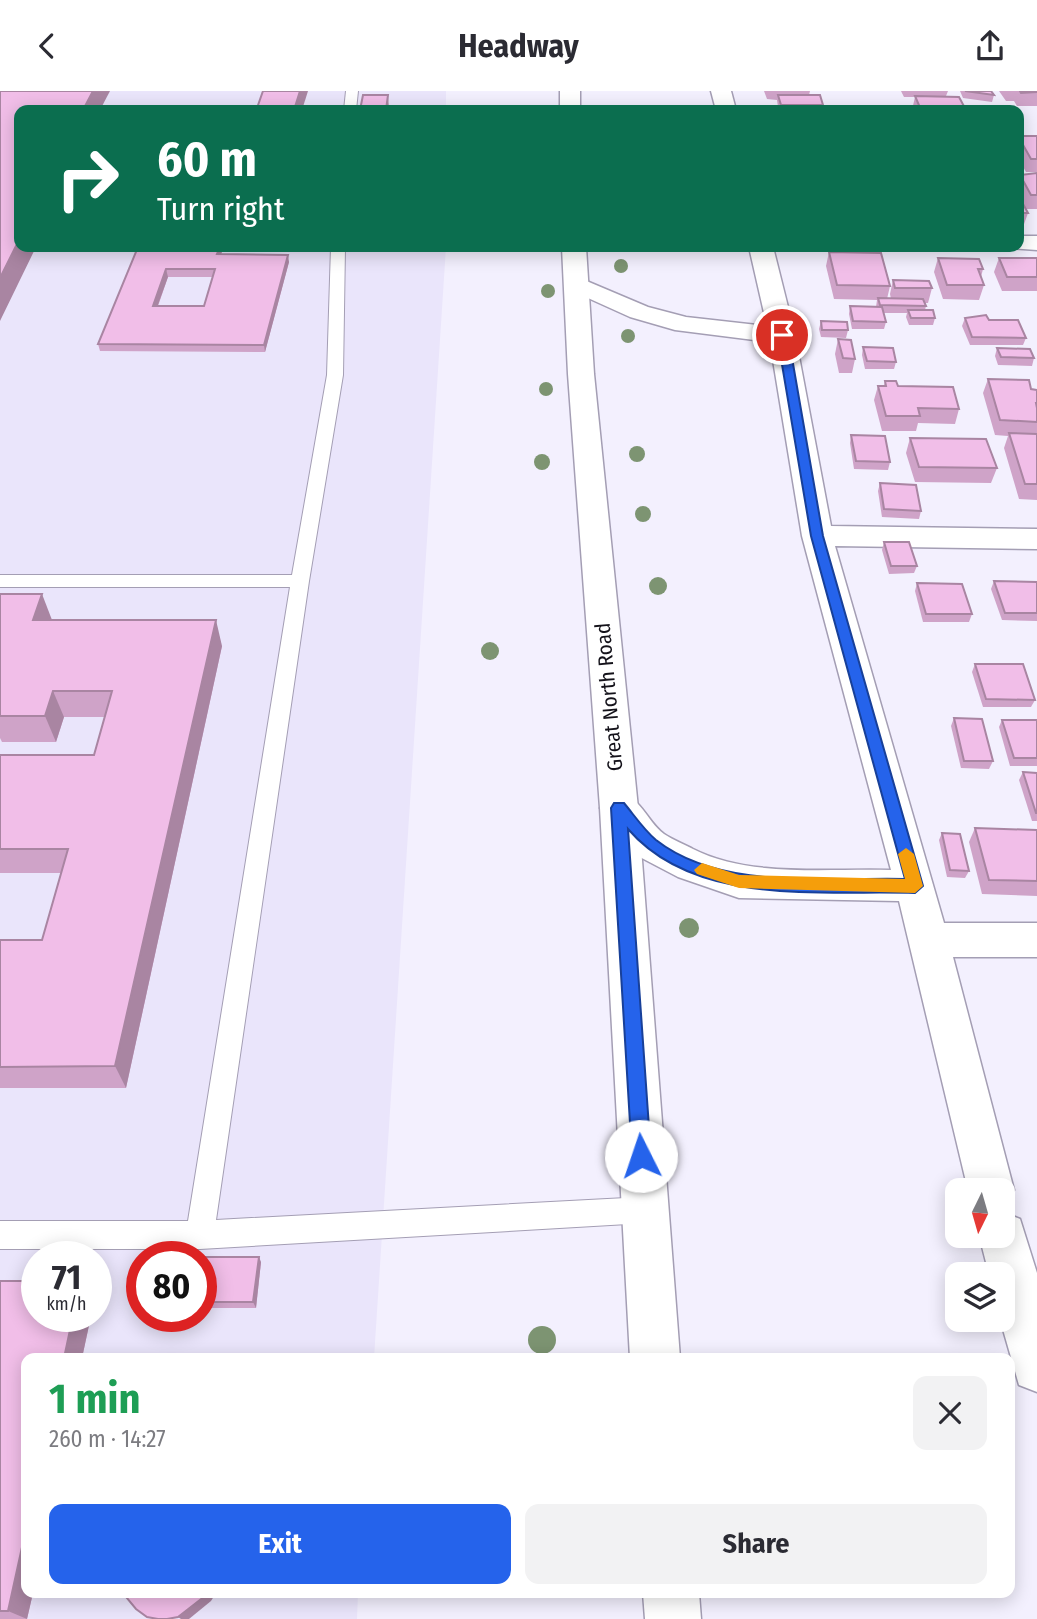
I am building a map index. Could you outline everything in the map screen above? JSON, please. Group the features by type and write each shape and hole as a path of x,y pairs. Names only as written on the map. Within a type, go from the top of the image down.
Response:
{"main road":[{"name":"Great North Road","path":"574,252 581,374 619,808 655,1353"},
{"path":"762,252 782,335 817,536 915,886 926,940 988,1178"},
{"path":"576,284 639,312 684,325 782,335"},
{"path":"817,536 1037,539"},
{"path":"619,808 650,844 692,866 739,882 915,886"},
{"path":"926,940 1037,940"},
{"path":"1006,1248 1037,1367"},
{"path":"673,1598 673,1619"},
{"path":"678,1598 700,1619"}],"lane":[{"path":"201,1235 300,581 335,375 338,252"},
{"path":"0,581 300,581"},
{"path":"0,1235 201,1235 645,1210"}],"shaded area":[{"path":"0,91 446,91 446,105 14,105 14,252 446,252 374,1353 21,1353 21,1598 358,1598 357,1619 0,1619"}],"building":[{"path":"0,91 93,91 86,105 14,105 14,250 0,278"},
{"path":"263,91 300,91 296,105 258,105"},
{"path":"965,91 991,91 994,95"},
{"path":"363,95 388,95 387,105 361,105"},
{"path":"778,95 820,95 823,105 781,105"},
{"path":"915,96 959,97 963,105 919,105"},
{"path":"1024,136 1037,136 1037,159 1031,159 1024,147"},
{"path":"1037,173 1037,195 1031,195 1024,182 1024,175"},
{"path":"136,252 288,255 264,345 98,344","holes":["166,269 215,269 204,306 153,306"]},
{"path":"829,252 881,253 890,286 837,285"},
{"path":"938,258 979,259 983,269 978,269 984,285 947,285"},
{"path":"999,258 1037,258 1037,277 1007,277"},
{"path":"893,280 929,281 932,288 895,288"},
{"path":"878,298 923,299 926,306 880,305"},
{"path":"850,306 882,307 886,322 853,321"},
{"path":"908,310 933,310 935,318 911,318"},
{"path":"986,315 989,320 1018,320 1026,338 972,337 965,318"},
{"path":"821,321 847,322 848,330 822,330"},
{"path":"838,339 851,340 855,359 843,358"},
{"path":"863,347 893,348 896,362 867,361"},
{"path":"997,348 1030,349 1034,358 1001,357"},
{"path":"988,379 1029,380 1031,389 1037,390 1037,422 1000,420"},
{"path":"885,381 896,381 898,386 953,387 959,409 918,408 920,416 886,416 878,386 886,386"},
{"path":"1009,433 1037,434 1037,484 1025,484"},
{"path":"851,435 885,436 890,462 856,461"},
{"path":"910,438 986,439 997,468 919,467"},
{"path":"880,483 916,485 921,511 884,509"},
{"path":"884,542 909,542 917,566 891,566"},
{"path":"994,581 1037,582 1037,613 1005,613"},
{"path":"917,583 962,584 972,614 926,614"},
{"path":"0,594 42,594 33,620 216,620 115,1066 0,1067 0,940 42,940 68,849 0,849 0,755 94,755 112,691 53,691 45,716 0,716"},
{"path":"975,664 1023,664 1035,700 986,699"},
{"path":"954,718 982,719 993,761 964,761"},
{"path":"1002,720 1037,720 1037,758 1014,758"},
{"path":"1023,772 1037,773 1037,813 1036,813"},
{"path":"975,828 1037,830 1037,881 989,880"},
{"path":"942,833 960,834 969,871 950,870"},
{"path":"217,1257 259,1257 253,1302 217,1302"},
{"path":"0,1281 21,1281 21,1332 70,1332 65,1353 21,1353 21,1552 8,1611 0,1611"},
{"path":"127,1598 202,1598 178,1617 167,1619 147,1617"}],"slow traffic":[{"path":"702,870 739,882 915,886 906,854"}],"route":[{"path":"641,1156 619,808 650,844 692,866 739,882 915,886 817,536 782,335"}]}
